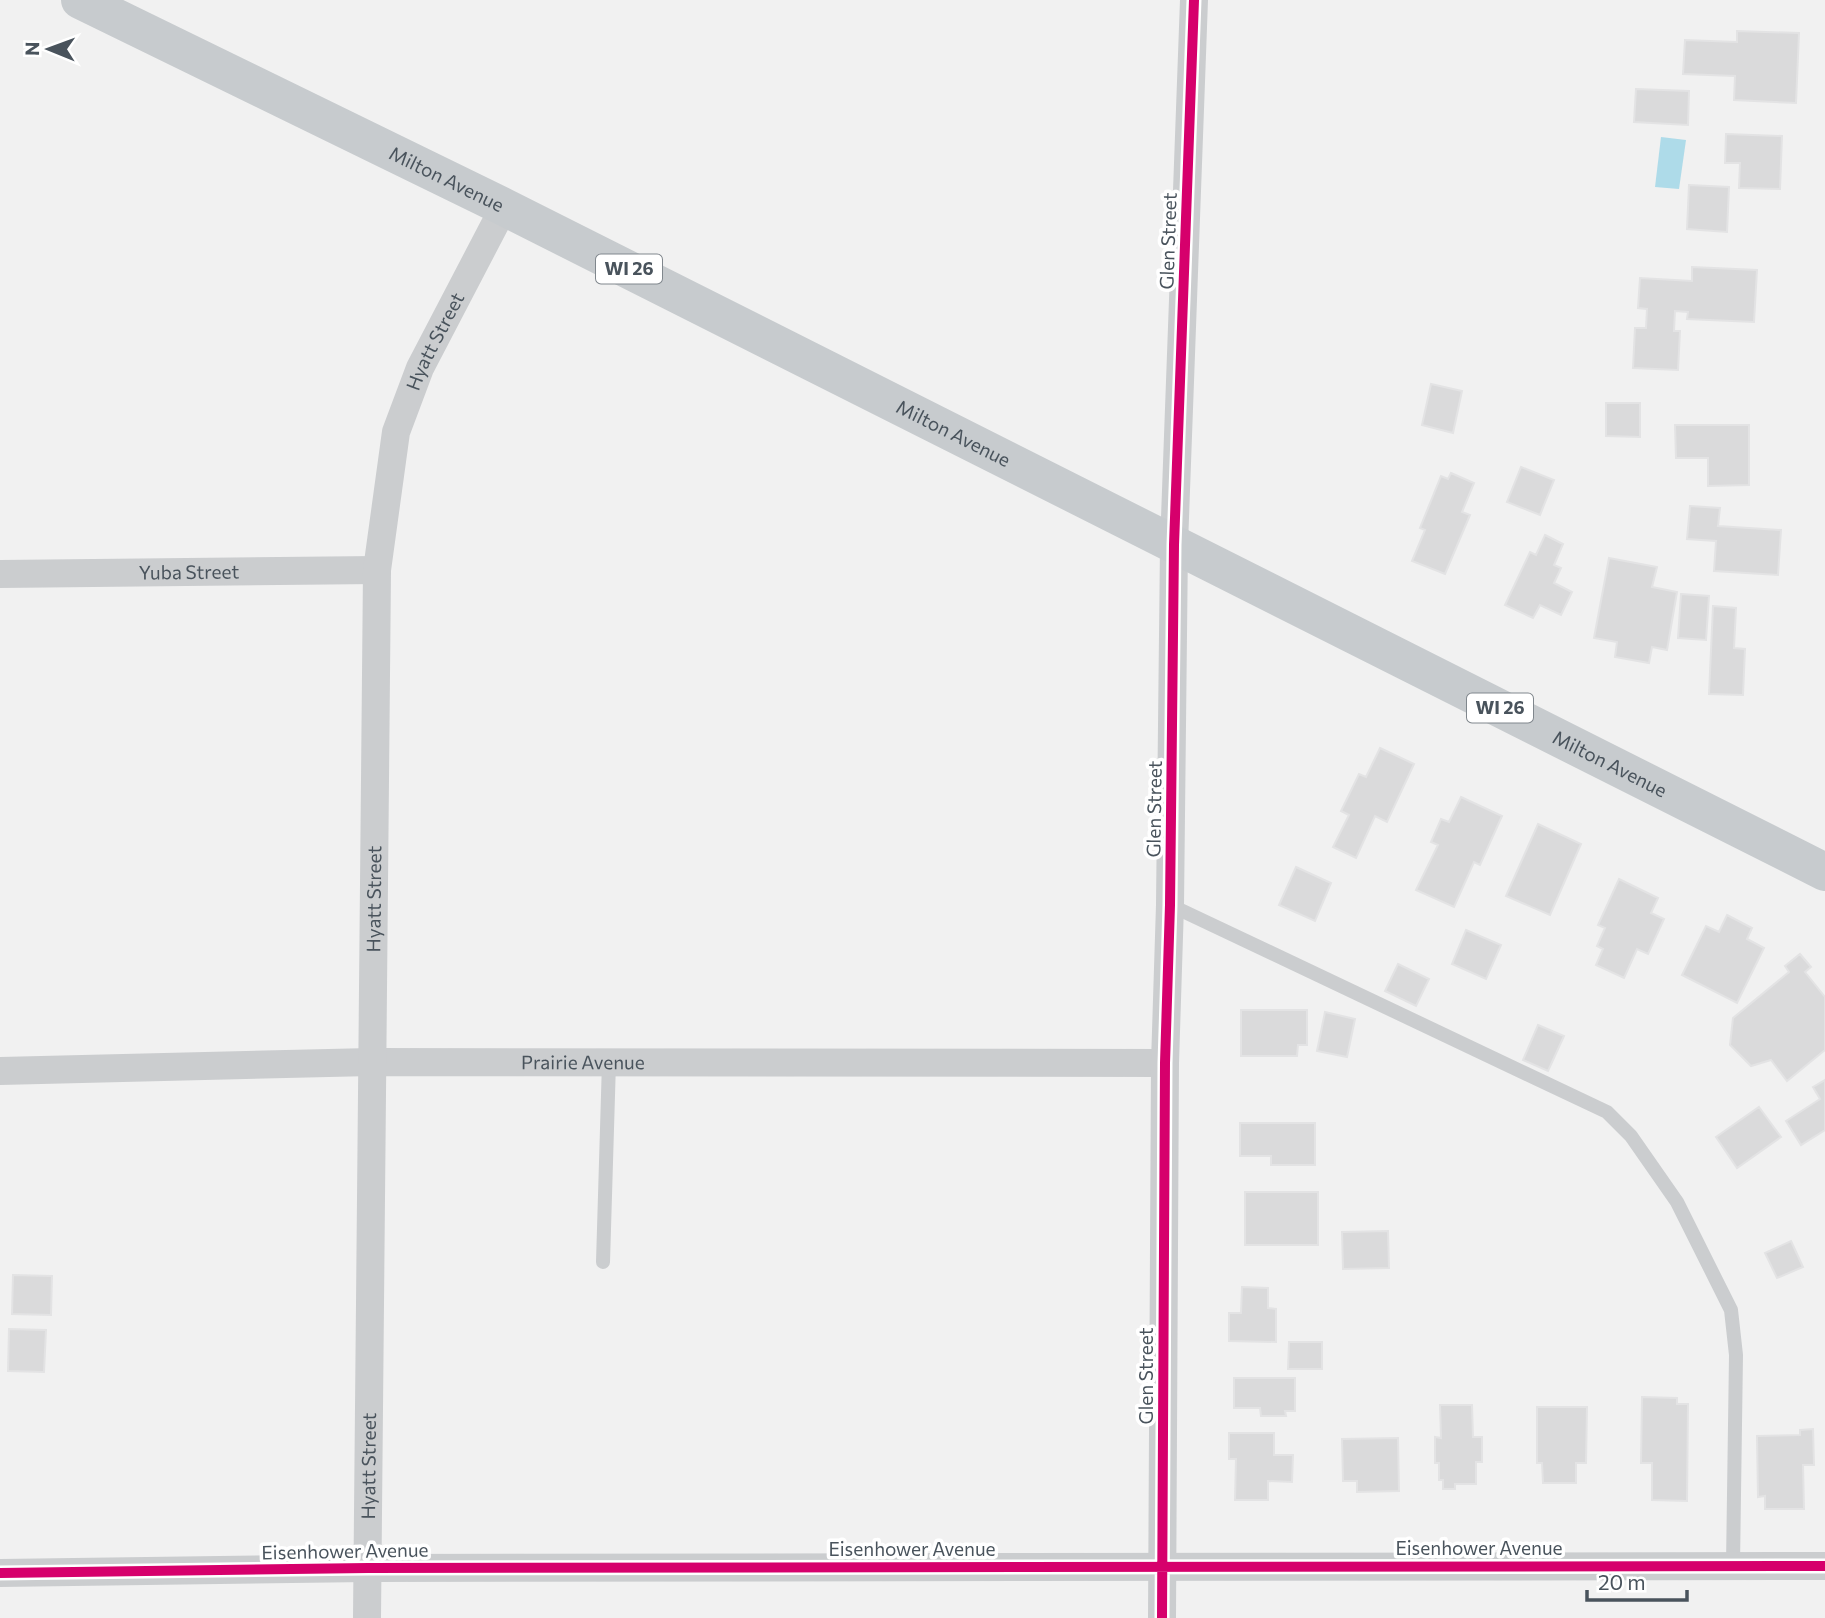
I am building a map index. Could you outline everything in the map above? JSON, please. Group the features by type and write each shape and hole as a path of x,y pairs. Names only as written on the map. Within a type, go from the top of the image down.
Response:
{"main road":[{"name":"Milton Avenue","path":"80,0 504,207 1825,872"}],"street":[{"name":"Glen Street","path":"1161,1618 1165,1063 1170,905 1174,545 1194,0"},
{"name":"Hyatt Street","path":"368,1618 377,570 396,432 420,368 504,207"},
{"name":"Yuba Street","path":"0,574 377,570"},
{"name":"Prairie Avenue","path":"0,1070 371,1062 1165,1063"},
{"name":"Eisenhower Avenue","path":"0,1573 368,1568 1825,1566"}],"lane":[{"path":"1170,905 1607,1112 1631,1136 1677,1202 1731,1310 1736,1355 1733,1565"},
{"path":"603,1262 609,1062"}],"water":[{"path":"1661,137 1686,140 1679,189 1655,187"}],"building":[{"path":"1737,31 1799,33 1796,103 1734,100 1735,76 1683,74 1685,40 1737,42"},
{"path":"1636,89 1689,91 1688,125 1634,122"},
{"path":"1726,134 1782,136 1780,189 1739,188 1740,163 1725,163"},
{"path":"1689,185 1729,187 1727,232 1687,229"},
{"path":"1692,267 1757,270 1754,322 1687,319 1688,312 1675,311 1674,331 1680,331 1678,370 1633,368 1635,328 1646,328 1647,309 1638,308 1640,278 1692,281"},
{"path":"1431,384 1462,391 1453,433 1422,425"},
{"path":"1606,403 1640,403 1640,437 1606,436"},
{"path":"1675,425 1749,425 1749,485 1708,486 1708,458 1676,458"},
{"path":"1521,467 1554,480 1540,515 1507,502"},
{"path":"1451,473 1474,483 1462,512 1470,515 1445,574 1412,561 1425,530 1420,528 1441,476 1448,479"},
{"path":"1690,506 1720,508 1718,526 1781,530 1778,575 1714,571 1716,541 1687,539"},
{"path":"1545,535 1563,544 1554,565 1561,568 1554,583 1572,592 1561,615 1540,605 1533,618 1505,605 1530,552 1536,555"},
{"path":"1609,558 1657,567 1652,587 1677,592 1667,650 1652,647 1649,663 1615,657 1617,642 1594,638"},
{"path":"1681,594 1709,596 1706,640 1678,638"},
{"path":"1713,606 1736,608 1734,648 1745,649 1743,695 1709,694"},
{"path":"1380,748 1414,764 1387,822 1375,816 1356,858 1333,847 1349,815 1341,811 1359,774 1366,777"},
{"path":"1461,797 1502,816 1480,865 1474,862 1454,907 1416,890 1438,845 1431,842 1441,819 1449,822"},
{"path":"1538,824 1581,844 1550,915 1506,896"},
{"path":"1296,867 1331,883 1315,921 1279,905"},
{"path":"1619,879 1658,898 1651,913 1664,919 1648,954 1637,949 1624,978 1596,965 1603,949 1597,946 1605,928 1598,925"},
{"path":"1727,915 1752,928 1747,939 1764,948 1737,1003 1682,975 1706,926 1719,932"},
{"path":"1466,930 1501,945 1486,979 1452,964"},
{"path":"1800,954 1811,967 1805,972 1825,997 1825,1050 1787,1081 1771,1060 1751,1066 1730,1045 1733,1018 1789,972 1785,966"},
{"path":"1398,964 1429,979 1416,1006 1385,991"},
{"path":"1241,1010 1307,1010 1307,1045 1298,1045 1297,1056 1241,1056"},
{"path":"1325,1012 1355,1019 1347,1057 1317,1051"},
{"path":"1538,1025 1564,1036 1548,1071 1523,1060"},
{"path":"1825,1080 1825,1130 1801,1145 1786,1121 1820,1099 1813,1087"},
{"path":"1759,1107 1781,1137 1737,1168 1716,1137"},
{"path":"1240,1123 1315,1123 1315,1165 1271,1165 1271,1156 1240,1156"},
{"path":"1245,1192 1318,1192 1318,1245 1245,1245"},
{"path":"1388,1231 1389,1268 1343,1269 1342,1232"},
{"path":"1791,1241 1803,1267 1777,1278 1765,1253"},
{"path":"13,1275 52,1276 51,1315 12,1314"},
{"path":"1242,1287 1268,1288 1268,1308 1276,1309 1276,1342 1229,1341 1229,1313 1241,1313"},
{"path":"9,1329 46,1330 44,1372 8,1371"},
{"path":"1289,1342 1322,1342 1322,1369 1288,1369"},
{"path":"1234,1378 1295,1378 1295,1411 1285,1411 1286,1416 1261,1416 1260,1408 1234,1408"},
{"path":"1642,1397 1677,1398 1677,1404 1688,1404 1687,1501 1652,1500 1652,1463 1641,1463"},
{"path":"1440,1405 1472,1405 1473,1437 1482,1437 1482,1462 1476,1462 1476,1484 1455,1484 1455,1489 1443,1489 1443,1480 1439,1480 1439,1463 1435,1463 1435,1437 1441,1438"},
{"path":"1537,1407 1587,1407 1586,1463 1576,1463 1576,1483 1543,1483 1542,1463 1537,1463"},
{"path":"1813,1429 1814,1465 1803,1465 1804,1509 1765,1509 1765,1496 1758,1497 1757,1436 1800,1435 1800,1430"},
{"path":"1229,1433 1274,1433 1274,1455 1293,1455 1292,1482 1268,1481 1268,1500 1235,1500 1236,1459 1229,1459"},
{"path":"1398,1438 1399,1491 1357,1492 1357,1481 1343,1481 1342,1439"}],"cycle path":[{"path":"1162,1618 1165,1063 1170,905 1174,545 1194,0"},
{"path":"0,1573 368,1568 1825,1566"}]}
